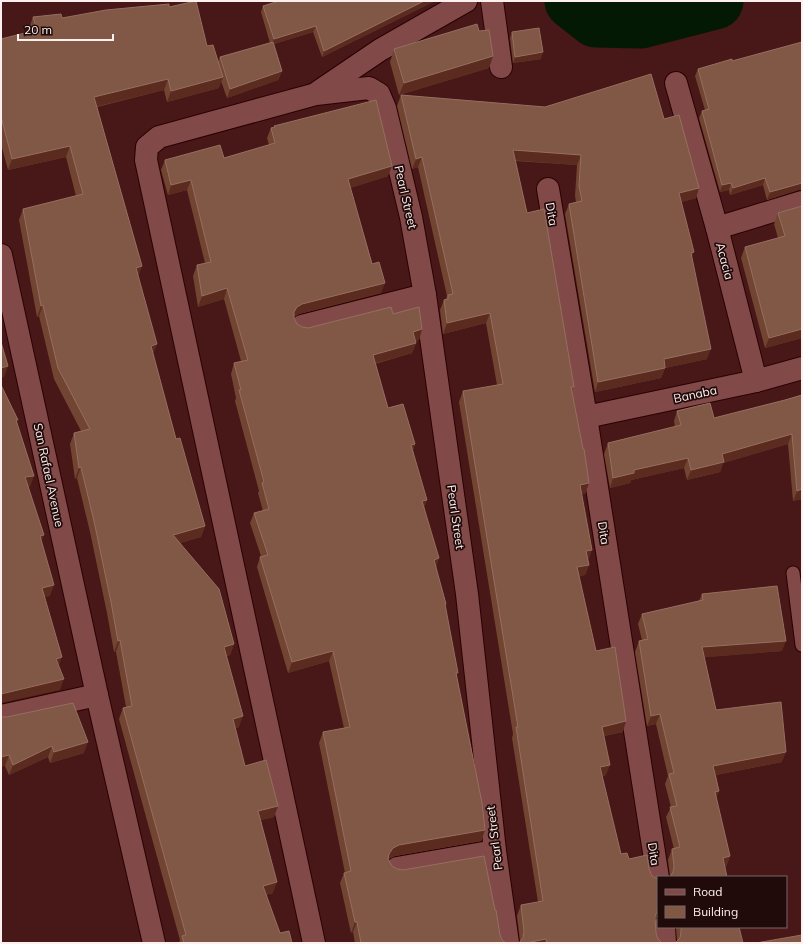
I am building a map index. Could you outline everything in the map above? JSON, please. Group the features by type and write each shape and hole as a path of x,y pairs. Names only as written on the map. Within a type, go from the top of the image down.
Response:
{"street":[{"path":"314,943 146,160 147,147 159,137 316,94 380,50 466,1"},
{"path":"492,1 501,67"},
{"path":"676,82 717,228"},
{"name":"Pearl Street","path":"316,94 368,88 379,94 385,108 411,216 425,295 467,594 495,851 508,943"},
{"name":"Dita","path":"548,189 586,417 658,876"},
{"name":"Acacia","path":"756,380 717,228 802,202"},
{"name":"San Rafael Avenue","path":"1,255 96,695 154,943"},
{"path":"302,326 425,295"},
{"name":"Banaba","path":"586,417 756,380 802,368"},
{"path":"1,716 96,695"},
{"path":"397,868 495,851"},
{"path":"664,928 665,943"}],"lane":[{"path":"793,572 802,645"}],"building":[{"path":"196,1 207,46 213,45 223,77 171,91 168,79 94,97 142,266 136,268 157,344 151,346 176,439 180,438 205,526 173,535 219,589 234,644 224,647 243,716 233,719 245,766 266,760 278,806 258,811 277,882 263,886 280,933 289,931 292,943 184,943 182,936 186,935 123,708 132,706 120,640 118,641 94,521 81,467 79,468 74,433 90,429 58,368 43,305 41,306 23,209 83,194 70,146 12,159 1,120 1,39 37,30 33,17 61,14 62,18 106,10 169,4 169,7"},
{"path":"279,1 424,1 324,51 316,26 274,39 263,6"},
{"path":"477,24 479,31 489,30 493,56 404,83 394,49"},
{"path":"539,28 543,52 515,57 512,32"},
{"path":"273,42 282,71 230,89 220,57"},
{"path":"802,42 802,183 770,192 765,178 733,188 731,183 722,185 702,111 709,109 698,69"},
{"path":"651,74 664,119 679,115 699,188 679,193 694,252 691,253 711,349 664,359 665,368 598,382 569,204 582,201 579,186 581,155 513,150 527,213 544,209 574,387 571,387 584,449 589,483 580,485 592,550 586,551 589,565 577,567 596,651 615,647 626,721 602,727 610,765 600,767 621,854 627,853 629,859 647,855 649,869 652,876 657,878 657,912 655,917 656,933 658,939 662,943 547,943 546,939 519,943 523,938 524,931 521,905 543,901 516,727 518,727 463,391 503,384 490,313 447,323 444,300 448,299 448,295 453,294 422,157 416,159 401,95 545,107"},
{"path":"376,100 392,166 348,179 372,264 379,262 385,283 302,304 297,307 294,312 294,318 297,324 308,328 391,307 393,314 419,307 422,329 413,332 416,343 373,355 388,408 403,404 415,444 411,445 427,500 422,501 439,558 434,560 446,604 458,673 456,673 482,803 485,830 399,845 393,848 388,859 392,866 403,870 484,856 500,935 502,940 506,943 361,943 344,873 351,871 323,732 350,727 333,651 292,662 260,557 268,555 254,513 269,509 262,483 264,482 239,390 241,390 234,363 248,360 227,288 202,296 197,265 211,262 191,180 171,185 165,160 220,145 224,158 275,143 271,128 275,127 274,126"},
{"path":"802,206 802,329 769,338 745,247 785,236 778,213"},
{"path":"1,342 8,366 1,368"},
{"path":"1,385 18,420 16,420 34,476 25,477 44,535 40,536 54,585 42,588 62,657 56,659 64,679 1,694"},
{"path":"802,395 802,489 797,491 792,434 722,454 724,462 691,470 688,458 634,470 634,473 613,478 608,443 681,425 677,411 710,403 714,418"},
{"path":"777,586 786,641 702,647 716,710 781,702 786,752 713,766 719,791 715,792 730,856 723,858 727,876 671,876 674,866 672,849 680,847 670,807 677,806 669,774 674,773 660,714 651,716 639,641 648,639 642,614 703,600 702,594"},
{"path":"73,703 88,742 54,752 52,746 13,765 9,755 1,757 1,717"},
{"path":"681,928 739,928 743,943 675,943 680,938"},
{"path":"802,935 802,943 756,943"}],"waterway":[{"path":"573,1 596,19 641,20 715,1"}]}
